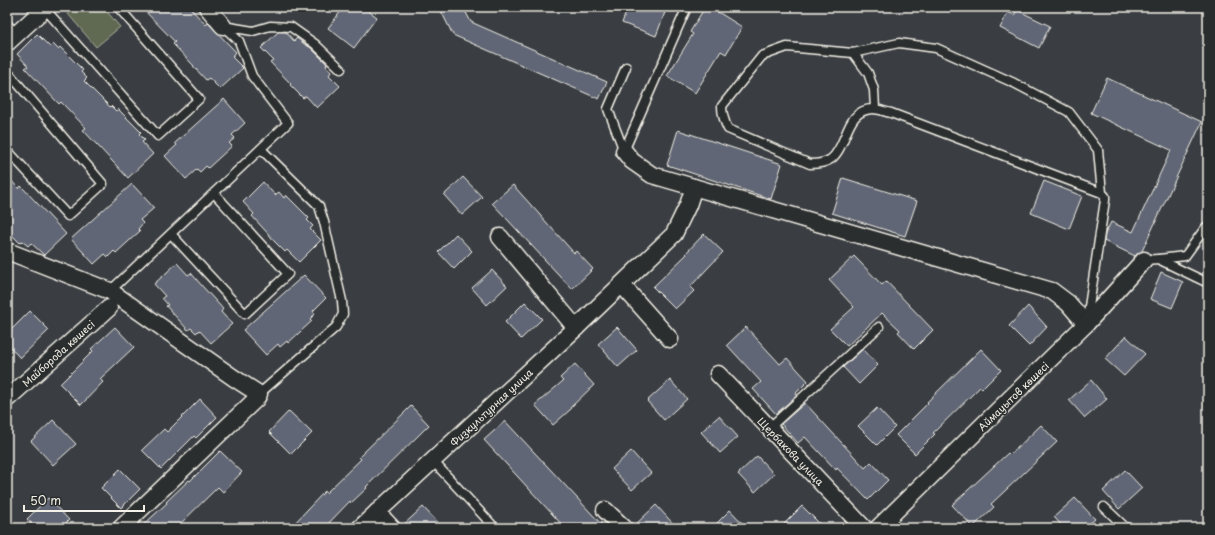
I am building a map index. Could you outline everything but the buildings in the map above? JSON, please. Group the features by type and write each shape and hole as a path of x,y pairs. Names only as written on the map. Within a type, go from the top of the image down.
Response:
{"street":[{"path":"207,7 223,26"},
{"path":"10,34 46,8"},
{"path":"624,151 632,161 652,175 1052,291 1068,303 1086,324"},
{"name":"Физкультурная улица","path":"360,528 622,285 674,234 688,205 694,187"},
{"path":"500,237 576,328"},
{"path":"7,251 110,291 259,394 256,399 121,528"},
{"name":"Аймауытов көшесі","path":"878,528 1151,259"},
{"path":"622,285 670,339"},
{"name":"Майборода көшесі","path":"7,399 110,308"},
{"name":"Щербакова улица","path":"718,374 864,528"},
{"path":"605,510 624,528"},
{"path":"377,512 392,528"}],"lane":[{"path":"46,8 158,136 199,99 118,7"},
{"path":"624,151 687,7"},
{"path":"223,26 253,31 270,26 291,27 315,44 341,69"},
{"path":"110,291 288,123 252,76 239,41 223,26"},
{"path":"1086,324 1105,196 1102,193 1098,150 1069,112 1014,83 936,48 899,43 853,53 787,47 762,56 722,106 724,123 728,129 810,164 821,164 832,158 840,148 847,130 857,114 866,109 875,109 891,113 1102,193"},
{"path":"853,53 868,73 874,90 875,109"},
{"path":"624,151 608,109 626,67"},
{"path":"7,71 103,184 68,216 7,150"},
{"path":"259,394 336,327 343,314 336,272 324,222 318,206 261,149"},
{"path":"171,234 245,314 288,274 214,193"},
{"path":"1151,259 1185,256 1206,227 1208,227"},
{"path":"1151,259 1208,283"},
{"path":"769,428 879,326"},
{"path":"433,461 495,528"},
{"path":"1104,507 1126,528"}],"green space":[{"path":"103,7 120,27 96,47 63,8"}]}
